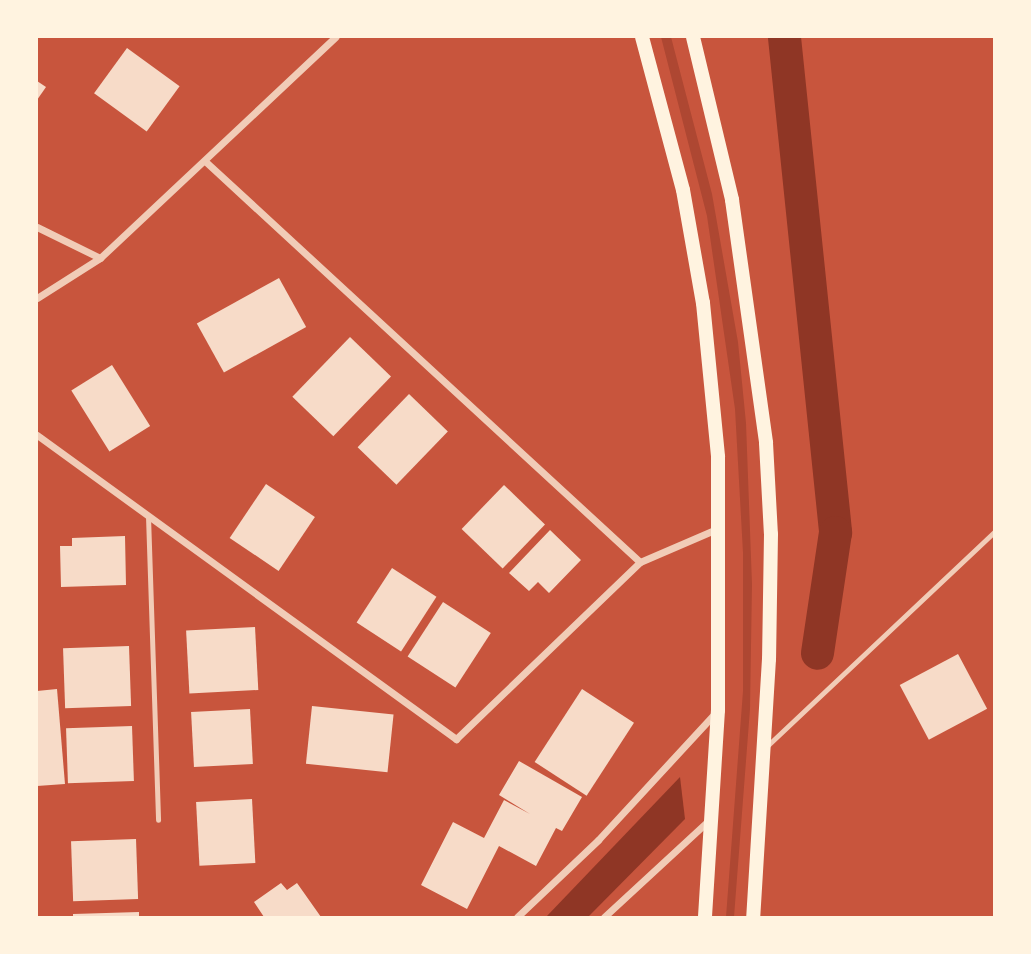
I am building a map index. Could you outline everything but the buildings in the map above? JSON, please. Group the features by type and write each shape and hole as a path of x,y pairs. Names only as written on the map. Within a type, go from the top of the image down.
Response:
{"main road":[{"path":"642,37 683,190 703,303 713,385 720,528 718,710 705,917"},
{"path":"693,37 732,200 760,377 771,534 765,749 753,917"}],"street":[{"path":"37,298 100,258 206,162 335,37"},
{"path":"206,162 640,562"},
{"path":"37,227 100,258"},
{"path":"37,435 456,739 640,562 720,528"},
{"path":"517,917 598,840 718,710"},
{"path":"604,917 713,816"}],"lane":[{"path":"148,516 158,820"},
{"path":"765,749 994,532"}],"shaded area":[{"path":"661,37 671,37 712,194 738,342 746,423 752,584 750,709 734,917 726,917 743,691 743,553 735,409 707,216"},
{"path":"680,777 685,819 588,917 546,917"}],"waterway":[{"path":"784,37 835,532 817,653"}]}
